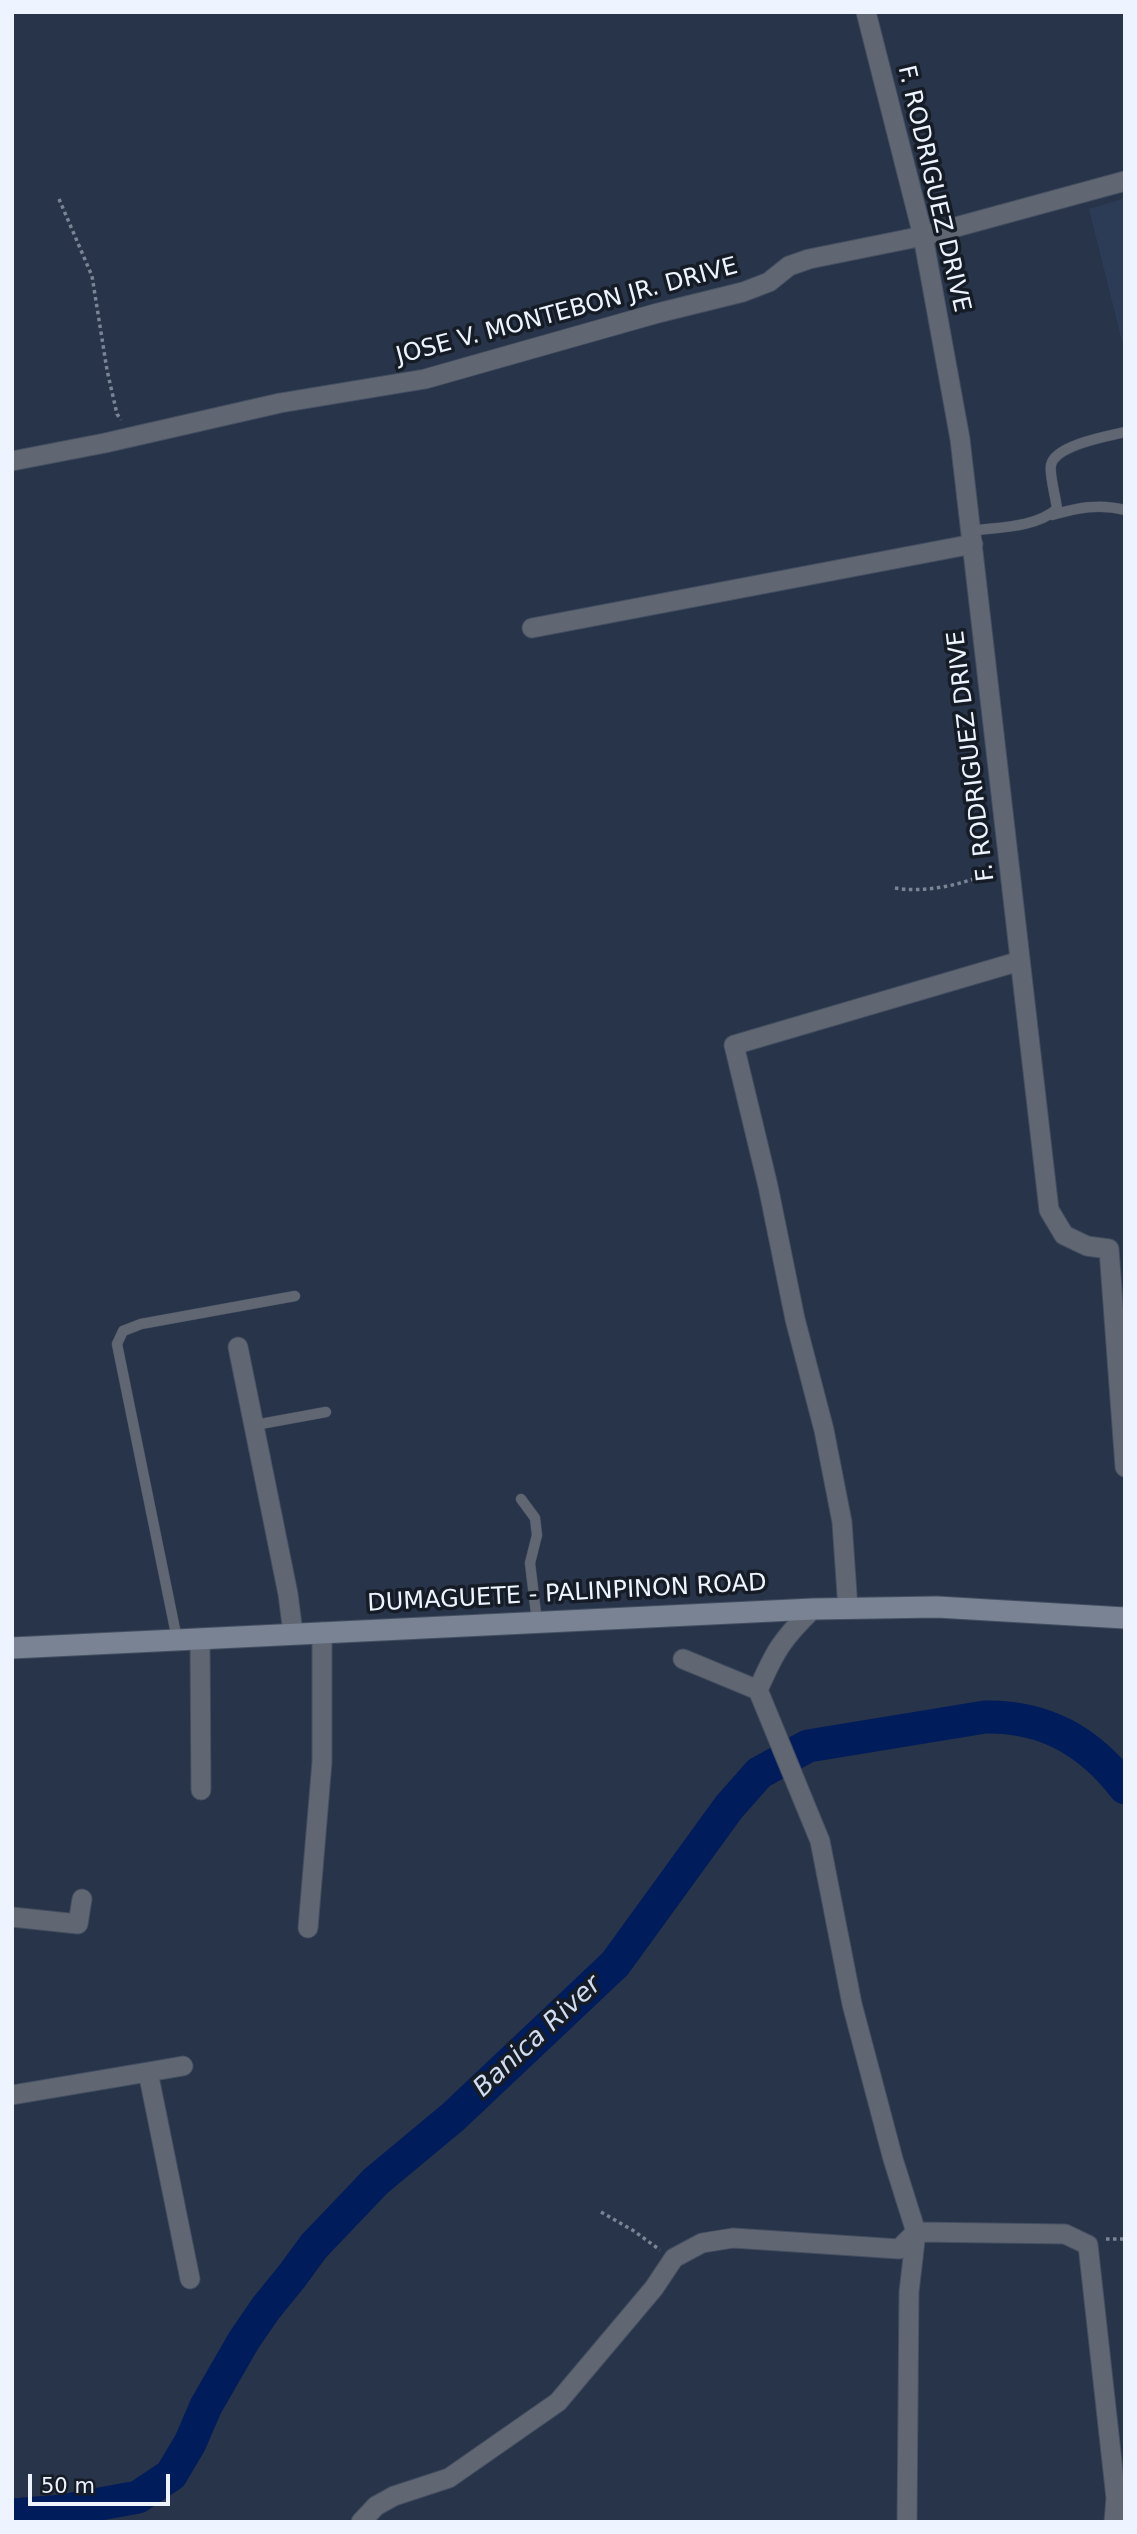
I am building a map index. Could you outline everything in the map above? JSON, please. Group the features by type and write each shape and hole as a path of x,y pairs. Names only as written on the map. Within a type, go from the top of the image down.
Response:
{"main road":[{"name":"DUMAGUETE - PALINPINON ROAD","path":"12,1648 813,1609 937,1607 1125,1618"}],"street":[{"name":"F. RODRIGUEZ DRIVE","path":"866,12 923,236 960,439 1049,1210 1064,1235 1087,1246 1109,1249 1125,1466"},
{"name":"JOSE V. MONTEBON JR. DRIVE","path":"12,461 280,403 425,379 658,313 743,292 769,282 789,266 809,259 923,236 1125,181"},
{"path":"532,628 972,537"},
{"path":"848,1609 842,1522 824,1430 795,1319 768,1186 734,1045 1020,961"},
{"path":"238,1347 293,1633"},
{"path":"758,1690 786,1635 813,1609"},
{"path":"307,1928 322,1762 322,1632"},
{"path":"200,1638 201,1790"},
{"path":"683,1659 758,1690 820,1841 852,2004 893,2159 916,2232 908,2292 907,2522"},
{"path":"12,1917 78,1924 82,1899"},
{"path":"12,2095 183,2066"},
{"path":"148,2072 190,2279"},
{"path":"361,2522 376,2506 394,2496 449,2478 558,2402 654,2288 674,2258 702,2243 733,2238 899,2249 916,2232 1065,2234 1088,2245 1116,2498 1114,2522"}],"lane":[{"path":"1048,516 1057,509 1051,465 1056,457 1071,447 1125,432"},
{"path":"972,537 1084,506 1125,510"},
{"path":"177,1639 117,1344 123,1331 141,1324 295,1296"},
{"path":"255,1425 326,1412"},
{"path":"521,1499 536,1518 537,1535 530,1563 537,1622"}],"path":[{"path":"59,199 92,276 117,414 130,437"},
{"path":"895,888 913,891 946,885 982,877 1009,864"},
{"path":"601,2211 674,2258"}],"shaded area":[{"path":"1125,198 1125,353 1089,209"}],"waterway":[{"name":"Banica River","path":"12,2515 62,2511 138,2497 171,2475 244,2340 314,2246 376,2181 453,2117 615,1964 729,1807 759,1773 808,1746 985,1717 1027,1721 1064,1734 1096,1757 1125,1788"}]}
